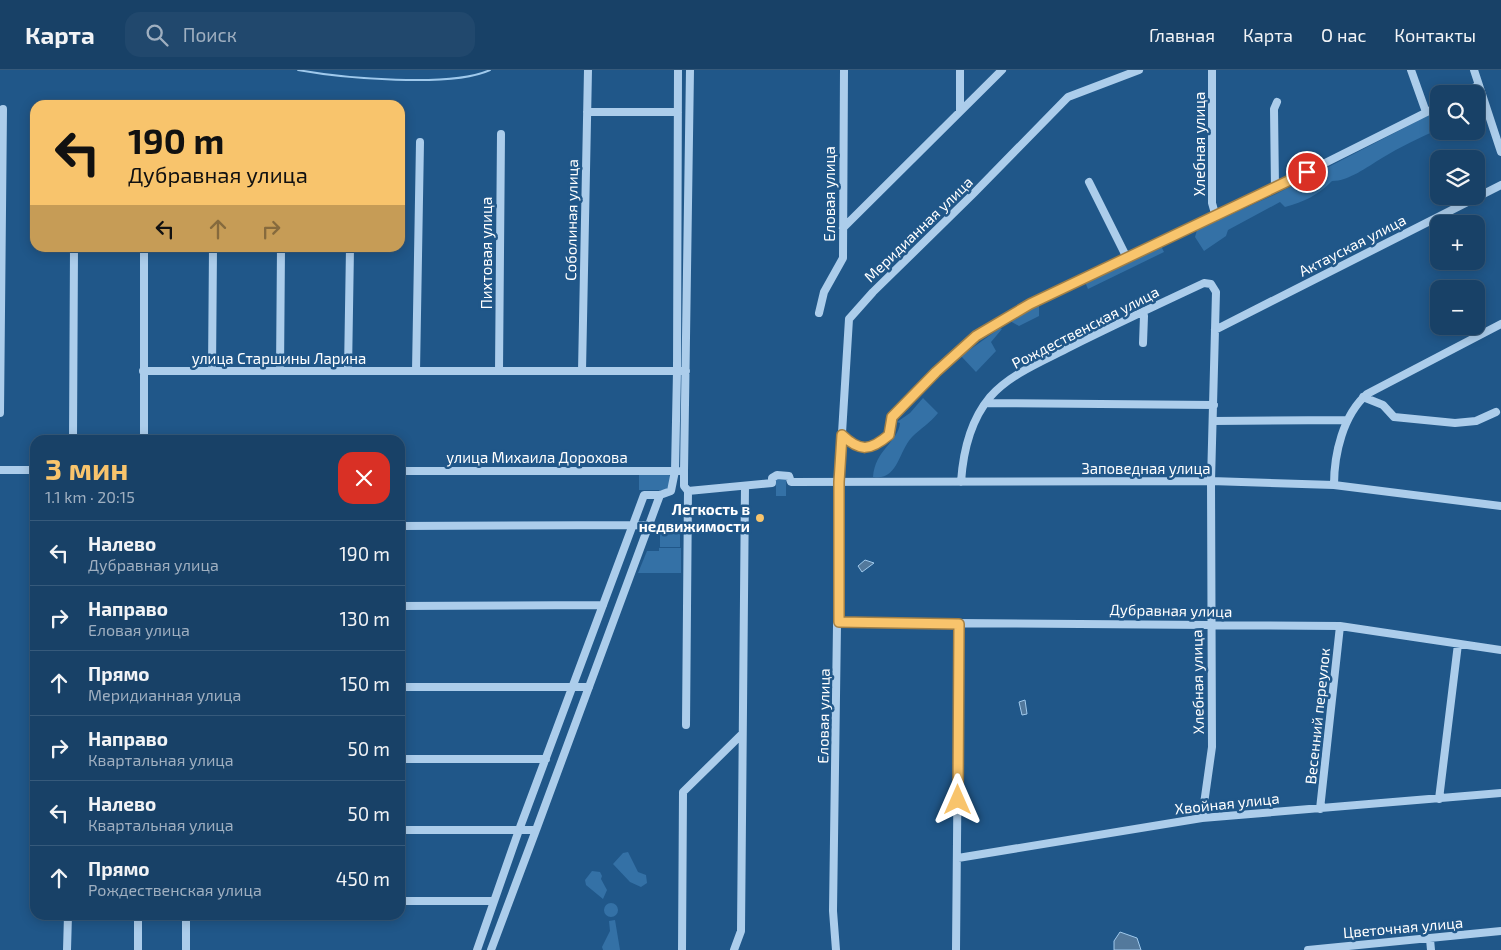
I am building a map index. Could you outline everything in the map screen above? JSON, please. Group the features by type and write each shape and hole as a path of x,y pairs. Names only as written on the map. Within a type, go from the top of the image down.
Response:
{"street":[{"name":"Соболиная улица","path":"582,371 588,70"},
{"path":"678,70 684,486 688,491 686,725"},
{"path":"477,950 519,830 644,495 660,495 672,491 682,371 690,70"},
{"name":"Еловая улица","path":"819,313 824,292 843,258 844,70"},
{"path":"960,70 960,111"},
{"path":"843,228 1002,70"},
{"name":"Меридианная улица","path":"839,482 849,319 873,292 1068,97 1139,70"},
{"name":"Хлебная улица","path":"1212,70 1212,203 1216,217"},
{"path":"1411,70 1426,112"},
{"path":"1474,70 1479,85"},
{"path":"1275,188 1274,109 1277,102"},
{"path":"1485,103 1501,152"},
{"path":"0,412 3,109"},
{"path":"842,435 854,446 863,448 880,443 889,435 892,417 936,372 976,336 1030,304 1216,217 1430,110"},
{"path":"587,112 678,112"},
{"name":"Пихтовая улица","path":"499,371 501,134"},
{"path":"416,371 420,142"},
{"path":"1089,182 1127,258"},
{"name":"Актауская улица","path":"1215,330 1501,185"},
{"path":"73,435 74,252"},
{"path":"144,252 144,435"},
{"path":"212,371 213,252"},
{"path":"280,372 281,252"},
{"path":"348,371 350,252"},
{"name":"Хлебная улица","path":"1202,818 1212,748 1210,625 1211,481 1216,292 1211,284 1204,283"},
{"name":"Рождественская улица","path":"961,482 962,459 968,439 986,403 1003,385 1022,373 1204,283"},
{"path":"1143,312 1143,344"},
{"path":"1334,485 1334,468 1347,420 1351,411 1363,397 1501,324"},
{"name":"улица Старшины Ларина","path":"143,371 682,371"},
{"path":"1363,397 1383,405 1394,417 1455,423 1476,421 1496,412"},
{"path":"986,403 1214,405"},
{"path":"1213,421 1347,420"},
{"path":"0,470 30,470"},
{"name":"улица Михаила Дорохова","path":"405,471 684,471"},
{"name":"Заповедная улица","path":"745,486 772,483 772,478 778,475 789,476 790,482 1211,481 1334,485 1501,506"},
{"name":"Еловая улица","path":"836,950 834,911 839,622 839,482"},
{"path":"688,491 745,486 741,931 734,950"},
{"path":"491,950 660,495"},
{"path":"405,526 648,525"},
{"path":"405,606 603,605"},
{"name":"Дубравная улица","path":"839,622 1340,626 1501,650"},
{"path":"956,950 959,624"},
{"name":"Весенний переулок","path":"1320,809 1340,626"},
{"path":"1439,799 1458,644"},
{"path":"405,687 589,687"},
{"path":"682,950 683,792 742,734"},
{"path":"405,759 546,759"},
{"name":"Хвойная улица","path":"958,858 1202,818 1501,793"},
{"path":"405,830 536,830"},
{"path":"405,901 494,901"},
{"path":"67,950 68,920"},
{"path":"138,920 138,950"},
{"path":"186,920 186,950"},
{"name":"Цветочная улица","path":"1308,950 1501,932"},
{"path":"1430,939 1431,950"}],"shaded area":[{"path":"1430,115 1430,133 1396,150 1358,173 1345,179 1332,181 1316,194 1298,203 1285,207 1280,202 1228,230 1226,236 1204,251 1195,237 1197,230 1276,194"},
{"path":"1161,246 1164,252 1088,289 1085,282"},
{"path":"1039,305 1039,316 1019,326 1010,321"},
{"path":"1000,328 1002,329 991,342 996,351 976,372 961,356"},
{"path":"923,398 938,413 907,443 897,464 888,475 873,477 878,460 898,430 900,423 897,422 910,413"},
{"path":"667,474 671,476 671,487 666,490 639,490 639,475"},
{"path":"776,479 786,479 786,496 776,496"},
{"path":"660,531 680,531 680,547 660,547"},
{"path":"659,548 681,548 681,573 638,573 647,551 659,551"},
{"path":"865,560 874,563 862,572 858,566"},
{"path":"1025,700 1027,714 1022,715 1019,702"},
{"path":"628,852 638,872 646,875 647,883 641,887 630,882 613,864 623,853"},
{"path":"592,871 600,872 602,876 601,879 607,890 603,899 586,885 585,880"},
{"path":"608,903 614,903 618,910 614,917 608,917 604,913 604,907"},
{"path":"615,920 620,950 603,950 602,947 610,931 609,921"},
{"path":"1120,932 1137,938 1141,950 1114,950 1114,941"}],"waterway":[{"path":"298,70 341,76 396,80 450,79 490,70"}],"place":[{"name":"Легкость в недвижимости","path":"760,518"}],"route":[{"path":"958,800 959,624 839,622 839,482 842,435 854,446 863,448 880,443 889,435 892,417 936,372 976,336 1030,304 1307,172"}]}
